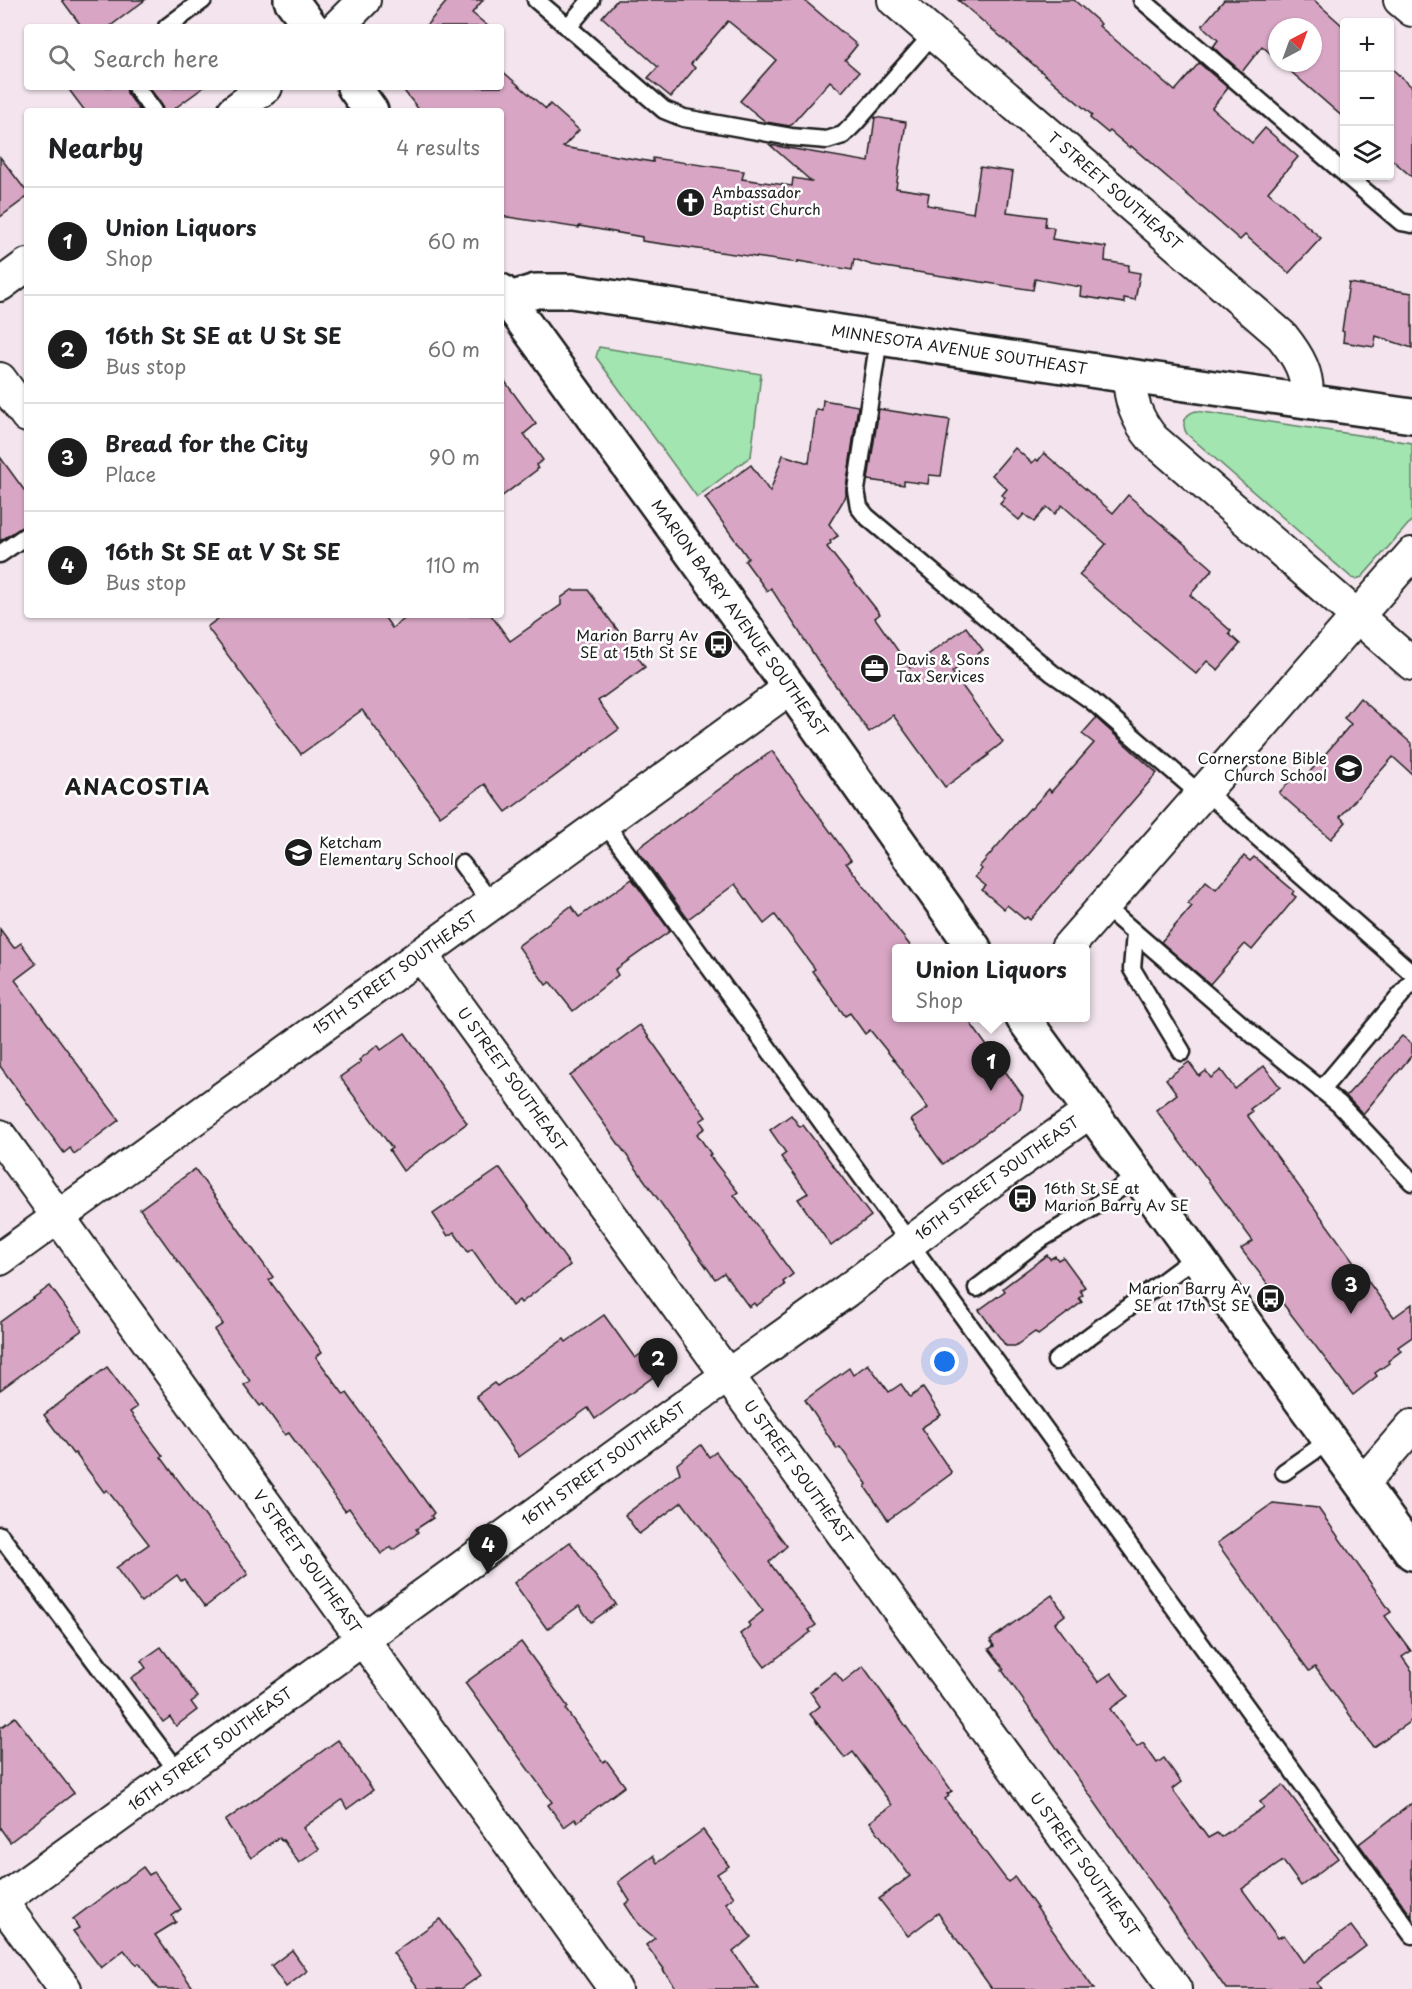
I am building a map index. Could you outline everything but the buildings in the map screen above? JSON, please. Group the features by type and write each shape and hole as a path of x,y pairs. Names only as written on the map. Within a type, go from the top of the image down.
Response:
{"main road":[{"path":"291,0 309,24"},
{"path":"356,90 369,108"},
{"name":"MINNESOTA AVENUE SOUTHEAST","path":"504,296 558,290 1412,416"},
{"name":"MARION BARRY AVENUE SOUTHEAST","path":"504,296 790,688 971,944"},
{"path":"1027,1022 1412,1553"}],"street":[{"path":"340,24 363,0"},
{"name":"T STREET SOUTHEAST","path":"894,0 1282,336 1296,353 1304,370 1308,392 1306,401"},
{"path":"1400,0 1412,10"},
{"path":"238,108 262,90"},
{"path":"0,285 24,267"},
{"path":"1129,376 1134,410 1142,426 1153,439 1412,664"},
{"path":"0,379 24,412"},
{"path":"1071,944 1412,554"},
{"name":"15TH STREET SOUTHEAST","path":"0,1259 790,688"},
{"name":"U STREET SOUTHEAST","path":"422,955 1175,1989"},
{"name":"16TH STREET SOUTHEAST","path":"0,1901 1091,1111"},
{"name":"V STREET SOUTHEAST","path":"0,1136 615,1989"},
{"path":"1362,1484 1412,1426"},
{"path":"0,1901 65,1989"}],"lane":[{"path":"171,24 203,0"},
{"path":"536,0 664,110 684,118 791,137 827,140 843,135 933,34"},
{"path":"568,27 591,0"},
{"path":"1142,0 1340,169"},
{"path":"138,90 151,108"},
{"path":"1353,180 1401,222 1412,224"},
{"path":"879,338 856,490 859,507 866,516 1052,673 1092,701 1203,793 1412,973"},
{"path":"0,555 24,537"},
{"path":"604,822 1412,1935"},
{"path":"462,864 492,904"},
{"path":"1104,906 1257,1038 1339,1104 1412,1182"},
{"path":"1135,933 1132,969 1182,1052"},
{"path":"1321,1090 1412,982"},
{"path":"977,1288 1041,1239 1094,1208 1138,1175"},
{"path":"1056,1361 1197,1256"},
{"path":"1284,1472 1330,1440"},
{"path":"0,1535 179,1773"}],"green space":[{"path":"599,347 761,374 751,456 697,497 596,357"},
{"path":"1196,411 1412,443 1412,520 1362,577 1352,578 1187,434 1184,427 1186,417"}],"place":[{"name":"Ambassador Baptist Church","path":"691,202"},
{"name":"Marion Barry Av SE at 15th St SE","path":"719,645"},
{"name":"Davis & Sons Tax Services","path":"875,669"},
{"name":"Cornerstone Bible Church School","path":"1348,768"},
{"name":"Ketcham Elementary School","path":"298,852"},
{"name":"Union Liquors","path":"991,1091"},
{"name":"16th St SE at Marion Barry Av SE","path":"1023,1198"},
{"name":"Marion Barry Av SE at 17th St SE","path":"1271,1298"},
{"name":"Bread for the City","path":"1351,1314"},
{"name":"16th St SE at U St SE","path":"658,1388"},
{"name":"16th St SE at V St SE","path":"488,1574"}],"district":[{"name":"ANACOSTIA","path":"138,788"}]}
